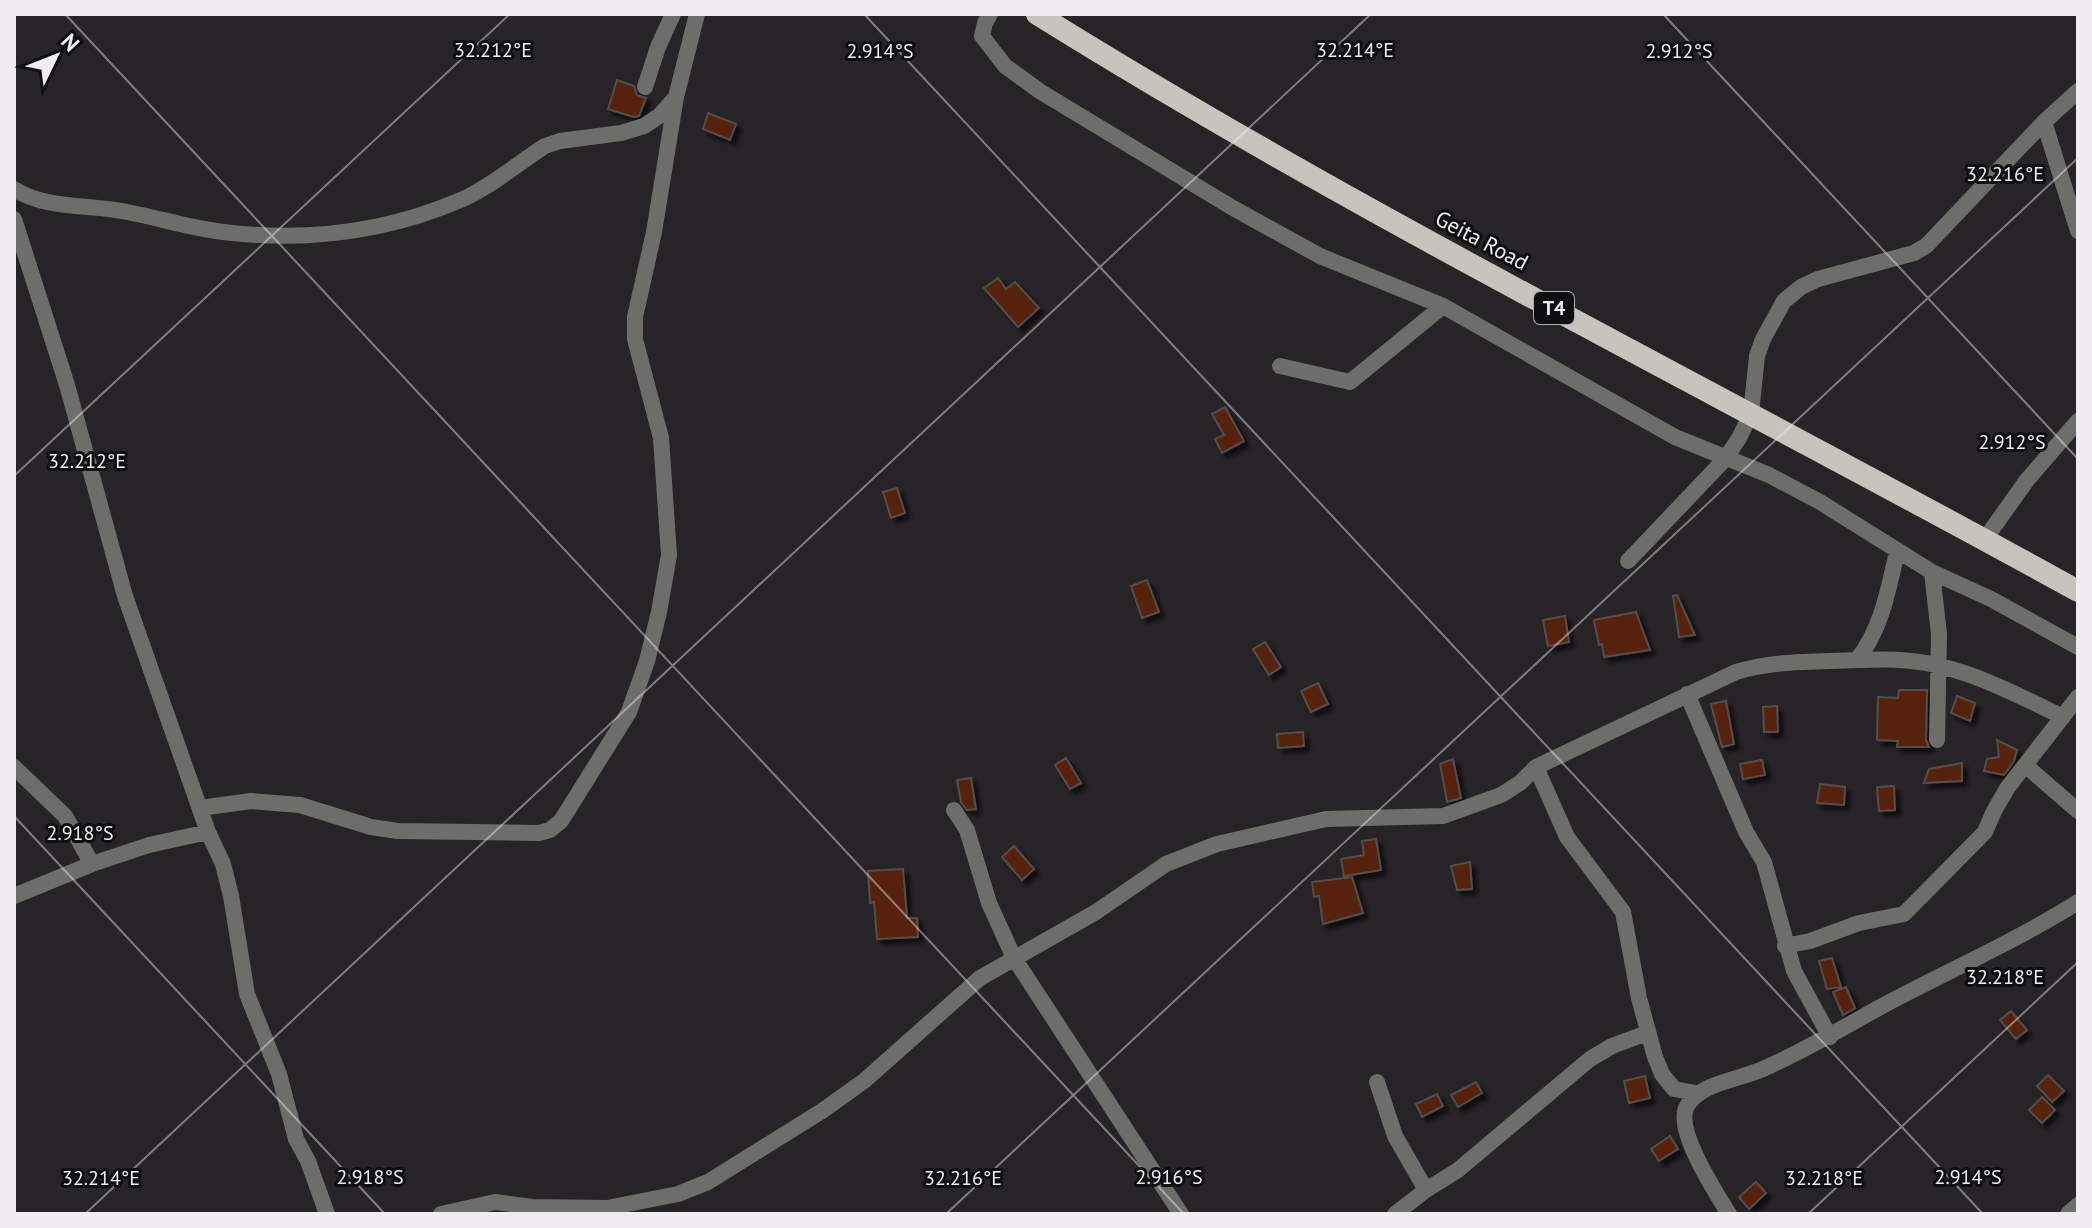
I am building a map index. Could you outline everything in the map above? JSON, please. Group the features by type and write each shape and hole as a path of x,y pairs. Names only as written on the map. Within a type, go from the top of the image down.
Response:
{"highway":[{"name":"Geita Road","path":"1037,14 1238,135 1450,253 2078,591"}],"street":[{"path":"645,87 673,14"},
{"path":"200,808 251,801 300,805 371,827 398,831 539,833 550,830 561,821 629,712 647,661 669,555 661,438 635,339 635,317 654,232 676,97 697,14"},
{"path":"990,14 982,36 1005,66 1041,92 1233,208 1320,256 1443,306 1675,437 1769,475 1820,502 1932,572 1991,599 2078,647"},
{"path":"1628,561 1726,458 1751,414 1757,356 1773,317 1784,301 1801,287 1818,279 1914,253 1926,246 2044,122 2078,91"},
{"path":"14,189 41,201 130,212 161,221 225,232 280,234 370,229 403,221 464,198 545,146 644,126 659,116 676,97"},
{"path":"2044,122 2078,231"},
{"path":"14,219 67,385 125,596 208,832 223,864 247,994 279,1074 296,1139 308,1161 327,1214"},
{"path":"1280,366 1350,382 1443,306"},
{"path":"1985,539 2027,480 2078,421"},
{"path":"1857,660 1882,615 1897,552"},
{"path":"1932,572 1938,611 1940,666 1937,740"},
{"path":"441,1214 495,1202 532,1207 607,1208 678,1194 708,1182 864,1081 980,978 1096,912 1155,870 1217,844 1326,819 1443,816 1501,795 1520,783 1536,767 1736,672 1792,661 1902,660 1940,666 1977,677 2063,717"},
{"path":"1687,694 1746,832 1764,862 1794,971 1830,1037"},
{"path":"1785,946 1810,941 1859,923 1904,914 1985,832 1998,803 2078,697"},
{"path":"2025,765 2078,811"},
{"path":"14,767 65,816 92,864"},
{"path":"1536,767 1563,830 1623,912 1647,1033 1669,1083 1682,1092 1696,1093 1762,1070 1961,968 2078,902"},
{"path":"954,810 967,830 989,903 1014,958 1181,1214"},
{"path":"14,896 149,845 208,832"},
{"path":"1395,1214 1458,1170 1590,1059 1612,1046 1647,1033"},
{"path":"1377,1082 1395,1136 1426,1190"},
{"path":"1696,1093 1687,1107 1686,1128 1712,1187 1729,1214"},
{"path":"2068,1214 2078,1205"}],"building":[{"path":"617,80 634,86 637,95 646,98 639,116 608,109"},
{"path":"708,113 736,124 730,140 703,129"},
{"path":"998,278 1006,289 1015,282 1039,308 1018,327 984,288"},
{"path":"1225,407 1244,441 1222,453 1215,439 1224,435 1212,414"},
{"path":"897,488 905,513 891,518 883,492"},
{"path":"1147,580 1159,612 1142,618 1131,586"},
{"path":"1677,595 1695,635 1679,637 1673,596"},
{"path":"1636,612 1650,650 1604,657 1594,620"},
{"path":"1565,616 1569,642 1548,646 1543,620"},
{"path":"1265,642 1281,667 1269,675 1253,649"},
{"path":"1318,683 1328,704 1311,712 1301,691"},
{"path":"1899,690 1927,690 1926,740 1929,747 1897,747 1898,741 1877,740 1878,697 1898,698"},
{"path":"1957,696 1975,703 1970,721 1951,713"},
{"path":"1726,701 1734,744 1722,747 1711,704"},
{"path":"1777,706 1778,732 1764,732 1763,707"},
{"path":"1303,732 1304,746 1278,748 1277,734"},
{"path":"1997,740 2017,750 2014,761 2004,775 1984,771 1987,759 1999,757"},
{"path":"1066,758 1081,783 1070,789 1055,765"},
{"path":"1453,759 1461,798 1447,802 1440,764"},
{"path":"1762,760 1765,775 1743,779 1740,764"},
{"path":"1962,763 1962,781 1924,783 1929,769"},
{"path":"971,778 976,809 967,810 961,802 957,780"},
{"path":"1820,784 1845,787 1844,805 1817,803"},
{"path":"1894,786 1895,810 1879,811 1877,787"},
{"path":"1376,839 1381,870 1344,876 1341,859 1364,855 1362,841"},
{"path":"1014,846 1034,869 1022,880 1002,857"},
{"path":"1470,862 1472,889 1457,890 1451,866"},
{"path":"903,869 907,918 917,918 918,937 877,939 868,871"},
{"path":"1352,877 1363,913 1323,924 1319,896 1314,897 1312,882"},
{"path":"1832,958 1841,987 1827,989 1819,961"},
{"path":"1846,987 1855,1008 1843,1015 1833,992"},
{"path":"2011,1011 2027,1030 2016,1039 2000,1020"},
{"path":"2048,1075 2064,1091 2052,1102 2037,1086"},
{"path":"1645,1076 1650,1098 1629,1103 1624,1081"},
{"path":"1476,1082 1482,1093 1458,1107 1451,1095"},
{"path":"1437,1094 1443,1106 1422,1117 1416,1104"},
{"path":"2042,1097 2055,1110 2042,1123 2029,1110"},
{"path":"1670,1136 1678,1149 1659,1161 1651,1149"},
{"path":"1756,1182 1766,1193 1749,1209 1739,1197"}]}
